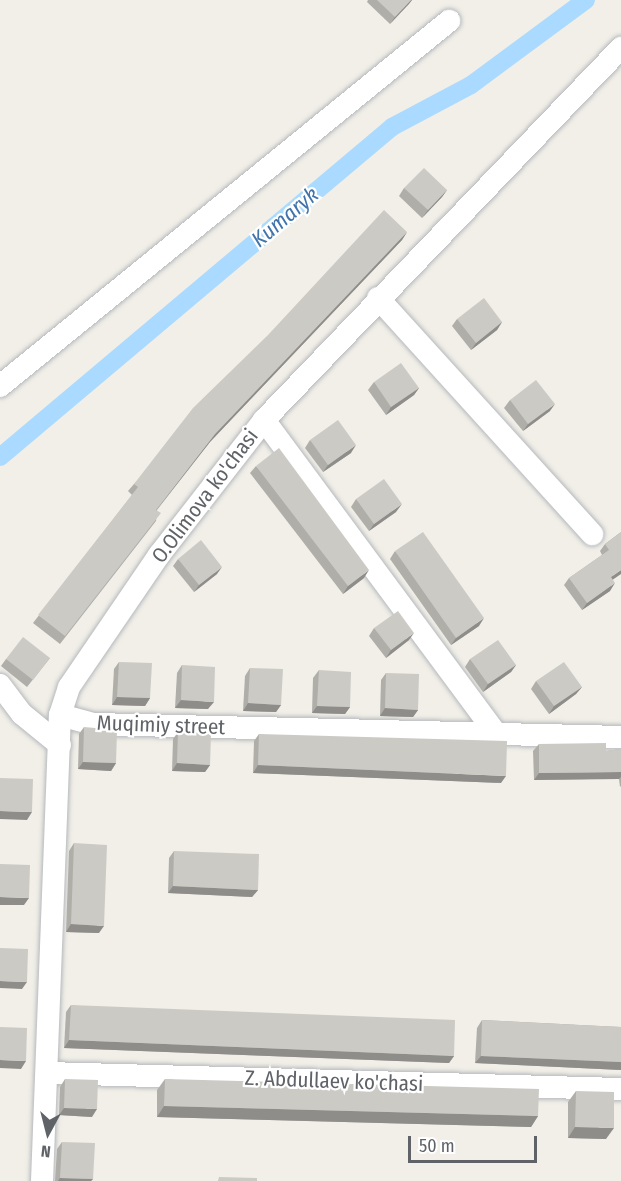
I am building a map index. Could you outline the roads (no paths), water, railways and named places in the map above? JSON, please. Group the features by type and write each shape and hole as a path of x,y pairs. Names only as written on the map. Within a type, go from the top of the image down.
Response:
{"street":[{"path":"0,386 449,21"},
{"name":"O.Olimova ko'chasi","path":"60,715 69,687 153,564 264,420 378,298 621,48"},
{"path":"378,298 592,534"},
{"path":"264,420 498,736"},
{"path":"0,685 22,714 60,745"},
{"path":"42,1181 60,715"},
{"name":"Muqimiy street","path":"60,715 94,724 498,736 621,737"},
{"name":"Z. Abdullaev ko'chasi","path":"47,1073 621,1089"}],"waterway":[{"name":"Kumaryk","path":"0,457 392,127 471,85 586,0"}]}
